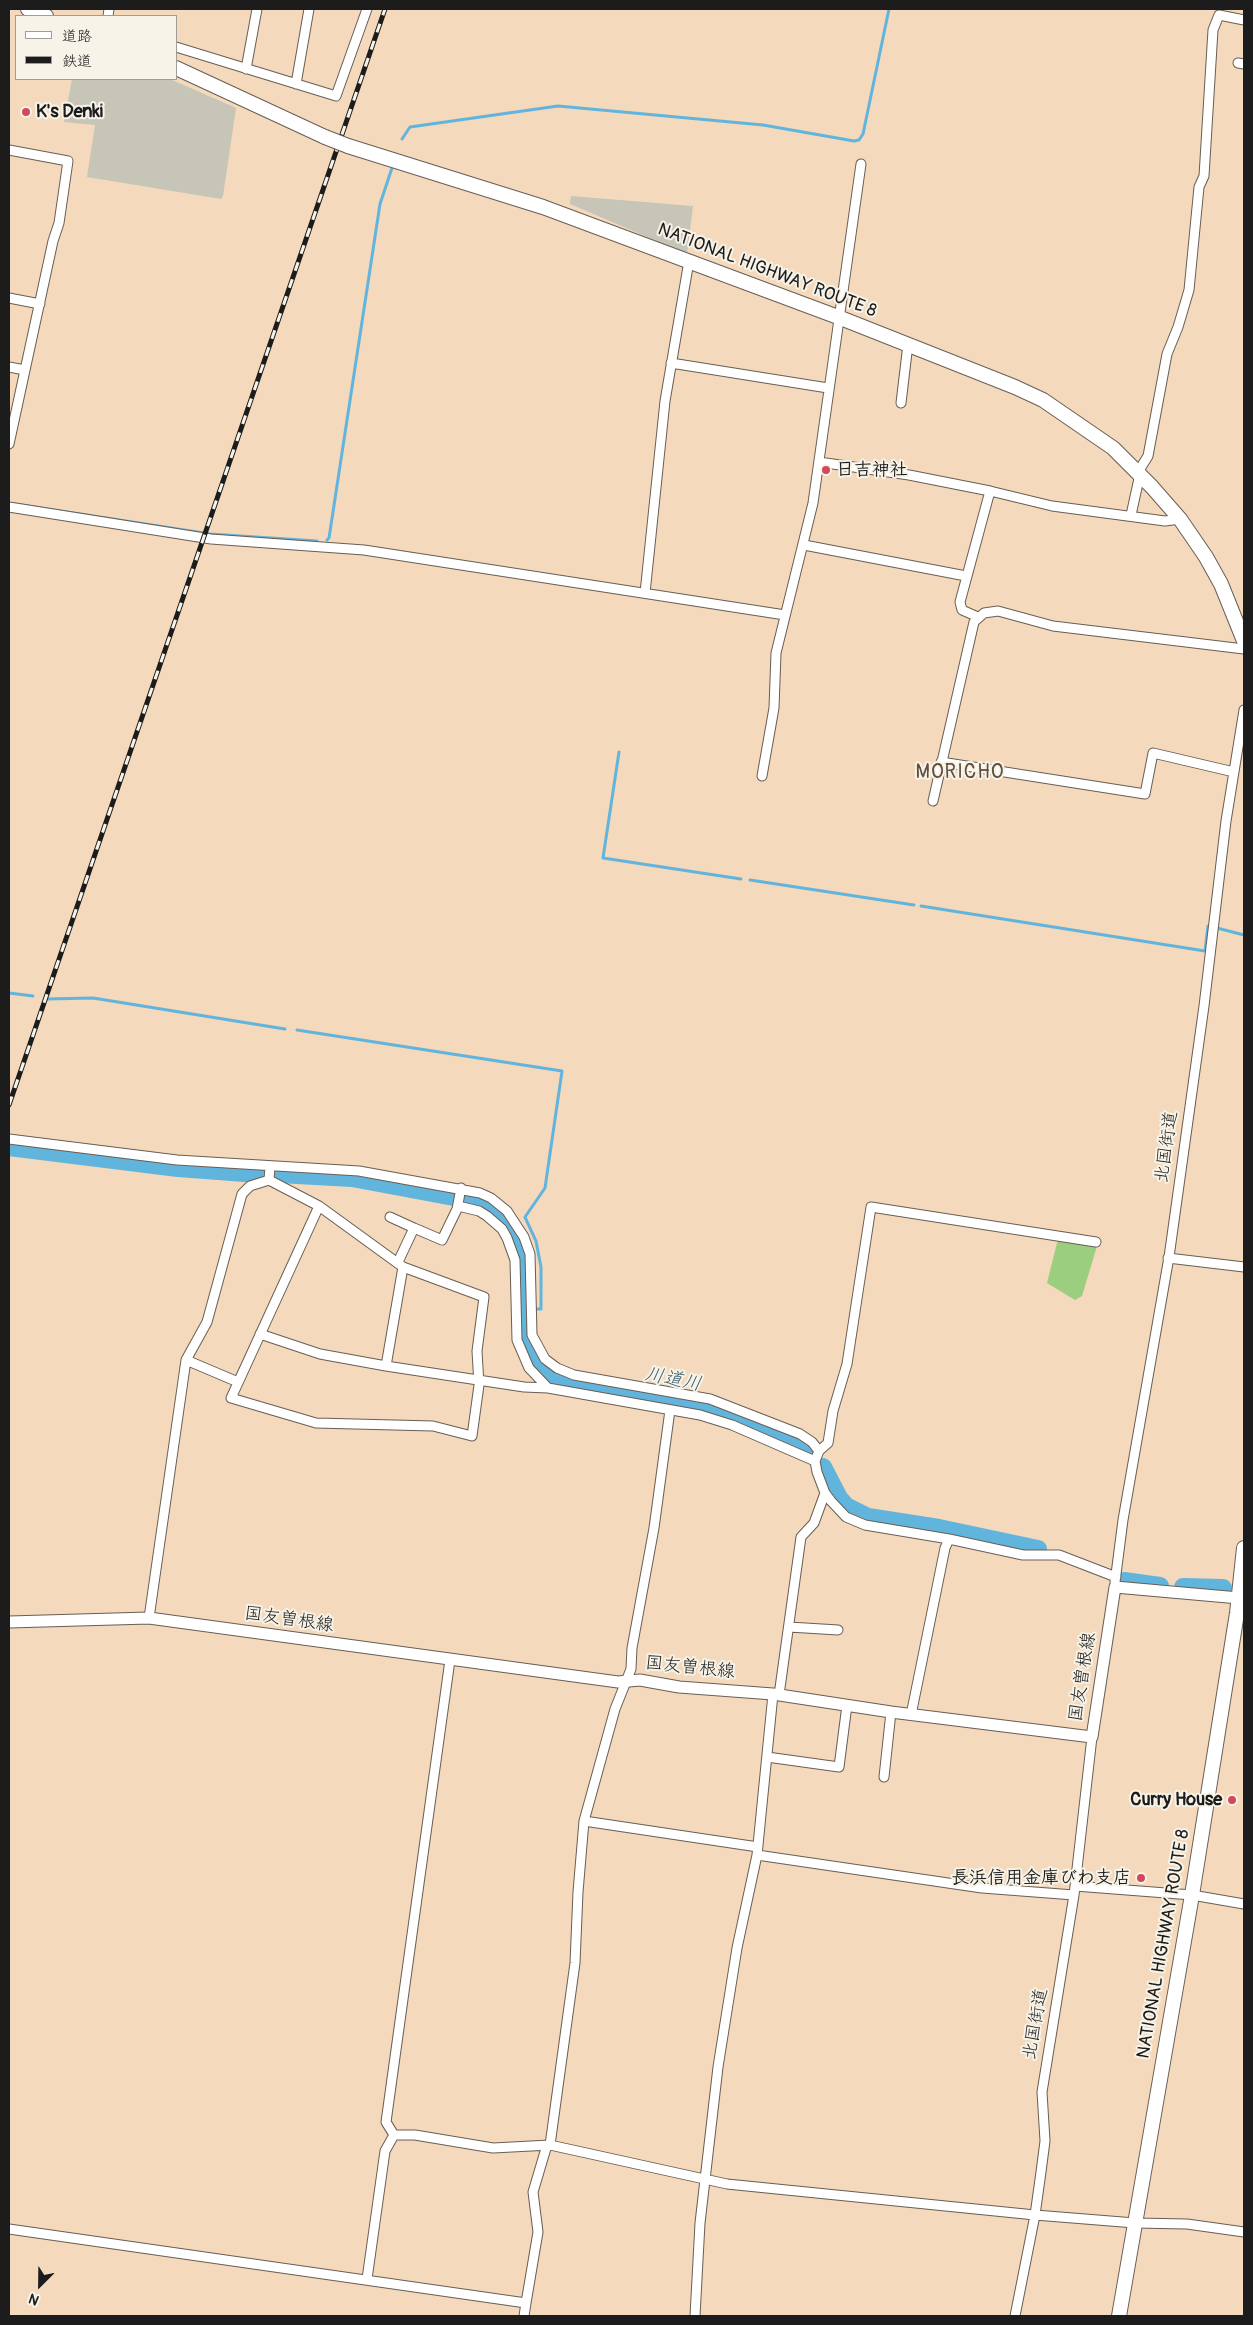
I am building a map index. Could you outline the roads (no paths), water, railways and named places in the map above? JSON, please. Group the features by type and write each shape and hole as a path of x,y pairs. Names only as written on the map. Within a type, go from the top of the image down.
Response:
{"highway":[{"path":"28,9 43,15"},
{"path":"44,9 56,15"},
{"name":"NATIONAL HIGHWAY ROUTE 8","path":"178,69 348,146 498,192 689,261 1015,386 1043,400 1090,430 1139,473 1180,520 1206,557 1221,584 1244,641"},
{"name":"NATIONAL HIGHWAY ROUTE 8","path":"1119,2316 1242,1598 1244,1548"}],"main road":[{"path":"1115,1582 1242,1598"},
{"name":"国友曽根線","path":"9,1622 148,1618 618,1682 640,1680 679,1687 776,1694 911,1715 1092,1737 1115,1582"}],"street":[{"path":"246,69 257,9"},
{"path":"296,84 309,9"},
{"path":"178,48 336,96 367,9"},
{"path":"1131,515 1139,473 1148,456 1167,354 1178,327 1189,290 1199,188 1204,176 1214,30 1219,15 1244,20"},
{"path":"9,150 68,161 59,223 53,241 9,444"},
{"path":"762,776 774,708 776,653 804,545 819,462 861,164"},
{"path":"645,593 665,401 689,261"},
{"path":"9,298 40,304"},
{"path":"901,403 908,344"},
{"path":"671,363 828,388"},
{"path":"9,367 25,370"},
{"path":"819,462 909,475 990,491 1052,506 1165,521 1180,520"},
{"path":"978,617 964,612 960,608 966,576 990,491"},
{"path":"9,507 212,539 364,550 786,615"},
{"path":"804,545 966,576"},
{"path":"933,800 961,671 966,661 974,622 978,617 991,610 998,610 1053,626 1244,649"},
{"name":"北国街道","path":"1115,1582 1122,1520 1168,1258 1244,710"},
{"path":"941,762 1145,794 1153,753 1234,772"},
{"path":"9,1139 177,1160 359,1171 460,1190 491,1198 507,1211 520,1228 530,1254 532,1335 545,1359 557,1368 574,1375 720,1402 800,1434 812,1442 819,1451"},
{"path":"270,1167 270,1180"},
{"path":"148,1618 186,1360 207,1322 242,1194 250,1186 270,1180 319,1206 400,1265 484,1297 477,1351 479,1380 472,1436 433,1426 316,1424 231,1398 319,1206"},
{"path":"390,1217 442,1240 458,1204 460,1190"},
{"path":"458,1204 479,1211 487,1216 495,1222 508,1238 515,1260 517,1340 529,1368 548,1388"},
{"path":"1096,1242 871,1207 846,1364 833,1410 828,1443 819,1451 815,1461 825,1493 841,1512 865,1525 949,1539 1023,1555 1046,1553 1059,1555 1115,1582"},
{"path":"386,1366 400,1265 414,1228"},
{"path":"1168,1258 1244,1267"},
{"path":"260,1334 320,1354 524,1387 548,1388 717,1420 815,1461"},
{"path":"186,1360 238,1382"},
{"path":"524,2316 538,2232 534,2192 549,2145 575,1963 584,1821 615,1710 628,1681 654,1528 670,1410"},
{"path":"695,2316 700,2223 719,2059 737,1948 757,1851 776,1694 789,1627 801,1537 814,1522 825,1493"},
{"path":"911,1715 944,1548 949,1539"},
{"path":"789,1627 838,1630"},
{"path":"394,2135 386,2122 450,1660"},
{"path":"767,1757 839,1767 847,1705"},
{"path":"884,1777 890,1712"},
{"name":"北国街道","path":"1015,2316 1035,2215 1045,2141 1042,2092 1074,1891 1092,1737"},
{"path":"584,1821 982,1888 1192,1895 1244,1904"},
{"path":"394,2135 415,2135 493,2148 549,2145 706,2181 1035,2215 1135,2223 1186,2224 1244,2232"},
{"path":"367,2279 385,2152 394,2135"},
{"path":"9,2229 526,2302"}],"waterway":[{"path":"402,139 410,127 558,106 763,125 854,141 859,140 863,134 889,9"},
{"path":"327,540 329,538 380,204 392,168"},
{"path":"15,504 210,534 317,541"},
{"path":"619,752 603,858 741,879"},
{"path":"750,880 914,905"},
{"path":"921,906 1205,951 1208,926"},
{"path":"1217,928 1244,935"},
{"path":"9,993 33,996"},
{"path":"47,999 93,998 285,1029"},
{"path":"297,1030 562,1071 545,1188 525,1217 536,1241 541,1267 541,1309 537,1309"},
{"path":"9,1147 178,1168 258,1174"},
{"path":"279,1174 352,1178 475,1201 490,1208 502,1217 517,1238 522,1253 526,1343 540,1366 552,1376 564,1381 717,1411 809,1449"},
{"name":"川道川","path":"823,1467 839,1498 846,1506 868,1517 939,1528 1038,1549"},
{"name":"川道川","path":"1124,1581 1160,1586"},
{"name":"川道川","path":"1183,1587 1223,1588"}],"railway":[{"path":"9,1105 385,9"}],"place":[{"name":"K's Denki","path":"26,112"},
{"name":"日吉神社","path":"826,470"},
{"name":"Curry House","path":"1232,1800"},
{"name":"長浜信用金庫びわ支店","path":"1141,1878"}],"district":[{"name":"MORICHO","path":"960,773"}]}
